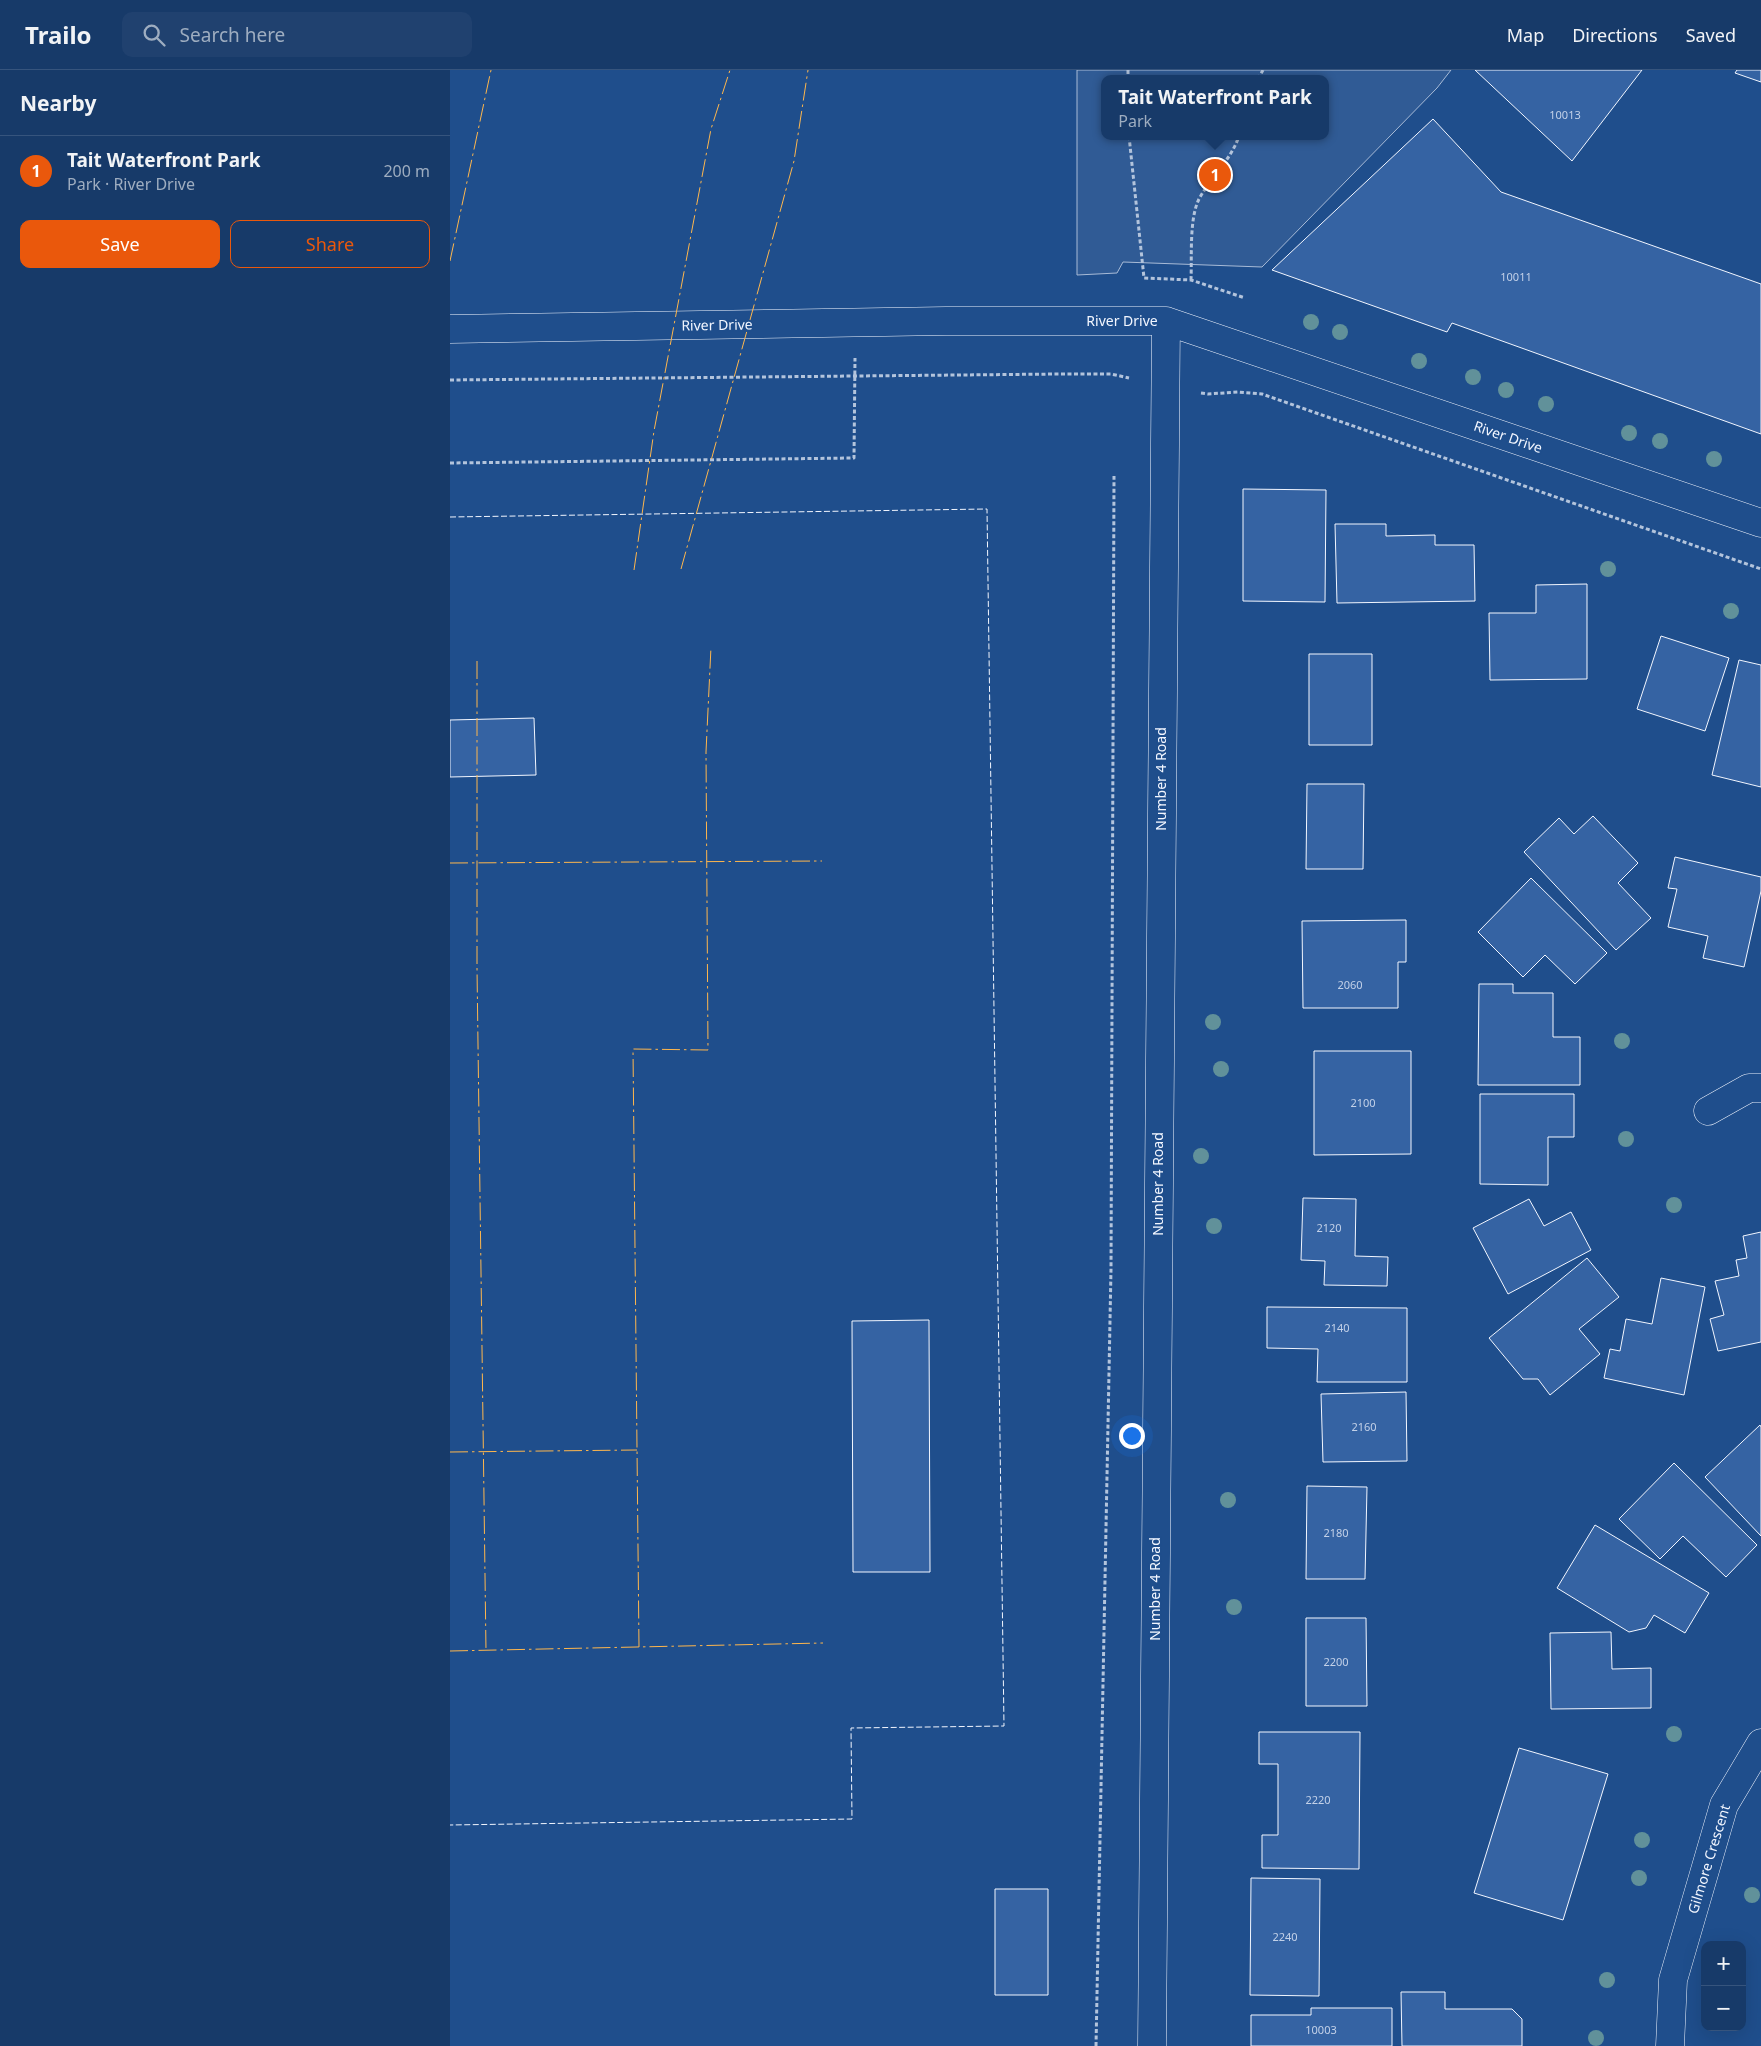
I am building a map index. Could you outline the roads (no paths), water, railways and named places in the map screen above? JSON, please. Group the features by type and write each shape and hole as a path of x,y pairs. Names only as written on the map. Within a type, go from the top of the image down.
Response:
{"street":[{"name":"River Drive","path":"450,329 1166,321 1761,523"},
{"name":"Number 4 Road","path":"1152,2046 1166,321"},
{"path":"1708,1111 1750,1088 1761,1088"},
{"name":"Gilmore Crescent","path":"1651,2046 1724,1805 1761,1743"},
{"name":"Gilmore Crescent","path":"1670,2046 1672,1980"}],"place":[{"name":"Tait Waterfront Park","path":"1215,175"}]}
